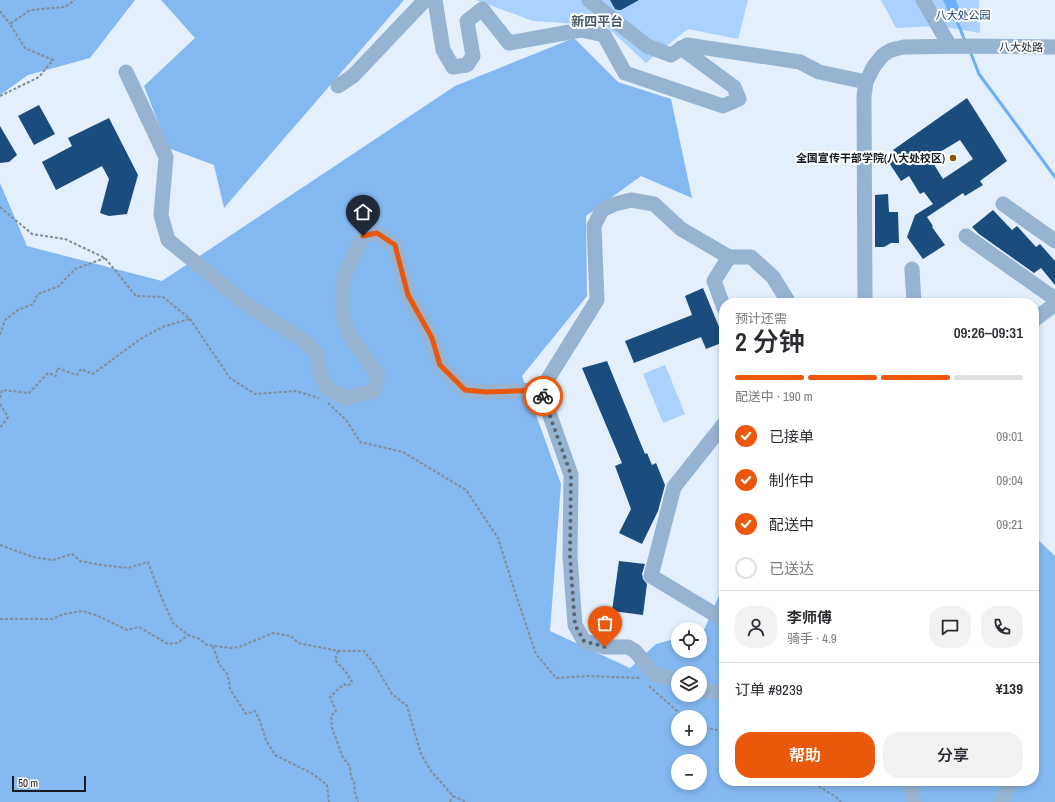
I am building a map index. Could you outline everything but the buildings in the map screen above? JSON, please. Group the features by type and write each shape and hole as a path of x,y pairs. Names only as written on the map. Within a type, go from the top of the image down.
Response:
{"street":[{"path":"338,86 353,76 425,0"},
{"path":"435,0 443,50 453,67 467,65 473,56 467,21 482,9 509,43 581,30 604,35 625,73 723,106 739,99 734,87 681,48"},
{"path":"589,0 647,46 671,55 687,45 800,62 818,72 866,82 864,114 865,298"},
{"path":"923,0 958,46"},
{"name":"八大处路","path":"866,82 874,66 883,55 891,50 904,47 1055,47"},
{"path":"126,72 166,157 161,215 168,240 246,304 303,340 317,354 320,373 327,388 346,398 374,391 378,375 350,336 344,320 342,301 344,276 363,236 377,233 395,245 408,295 432,338 440,365 465,390 486,392 541,390"},
{"path":"541,390 597,300 594,226 602,210 616,204 631,200 654,204 681,229 729,257 751,258 773,277 786,298"},
{"path":"1003,204 1055,241"},
{"path":"966,236 1055,299"},
{"path":"720,298 714,281 729,257"},
{"path":"912,269 914,298"},
{"path":"1039,316 1055,304"},
{"path":"541,390 571,475 570,557 575,625 584,641 605,647 628,647 635,651 656,676 671,679"},
{"path":"719,430 674,487 651,576 719,617"},
{"path":"707,691 719,692"},
{"path":"910,786 914,802"},
{"path":"1000,802 1008,786"}],"path":[{"path":"10,24 30,10 65,7 75,0"},
{"path":"0,11 25,48 53,60 39,77 0,96"},
{"path":"0,207 32,234 65,239 105,258 136,296 163,297 190,319 230,378 255,394 296,391 323,399"},
{"path":"0,335 5,320 18,310 33,304 38,294 59,286 75,269 105,258"},
{"path":"0,398 1,389 29,393 48,373 56,376 57,368 77,375 81,368 93,374 139,340 162,327 190,319"},
{"path":"328,403 347,421 360,442 403,452 466,490 498,538 536,654 556,678 588,676 640,678 676,710"},
{"path":"0,404 8,417 0,428"},
{"path":"0,545 33,557 53,560 72,554 80,561 128,568 148,562 173,623 188,635 200,639 206,645 231,648 239,647 273,633 291,636 298,643 338,650 364,651 375,665 392,694 407,706 421,754 431,771 453,796 467,802"},
{"path":"0,619 52,619 64,614 82,611 96,614 127,630 138,627 168,644 178,643 188,635"},
{"path":"213,646 219,664 228,675 230,689 246,714 255,711 266,740 275,755 313,774 327,785 329,802"},
{"path":"338,650 335,660 346,672 352,682 348,686 344,684 330,697 336,711 331,716 332,728 343,758 350,766 351,777 354,782 358,802"},
{"path":"707,728 719,730"},
{"path":"818,786 836,797 841,802"},
{"path":"450,802 453,796"}],"green space":[{"path":"476,0 748,0 738,39 688,29 646,63 606,26 533,21"},
{"name":"八大处公园","path":"881,0 979,0 980,33 939,26 896,28"},
{"path":"665,365 685,414 663,423 643,374"}],"shaded area":[{"path":"0,0 135,0 90,58 28,75 0,95"},
{"path":"161,0 404,0 224,208 214,165 168,148 144,86 195,38"},
{"path":"943,0 956,0 963,20 952,20"},
{"path":"574,38 618,82 671,99 692,198 641,176 586,216 587,296 522,376 561,484 550,631 630,668 656,644 671,640 671,658 707,658 707,623 719,596 719,786 1039,786 1039,541 1055,556 1055,802 0,802 0,183 27,246 162,281 455,86"}],"waterway":[{"path":"955,16 965,41"},
{"path":"970,51 979,74 1055,177"}],"way so far":[{"path":"543,396 571,475 570,557 575,625 584,641 605,647"}],"place":[{"name":"全国宣传干部学院(八大处校区)","path":"953,158"}],"district":[{"name":"新四平台","path":"597,21"}],"route":[{"path":"363,236 377,233 395,245 408,295 432,338 440,365 465,390 486,392 541,390 543,396"}]}
